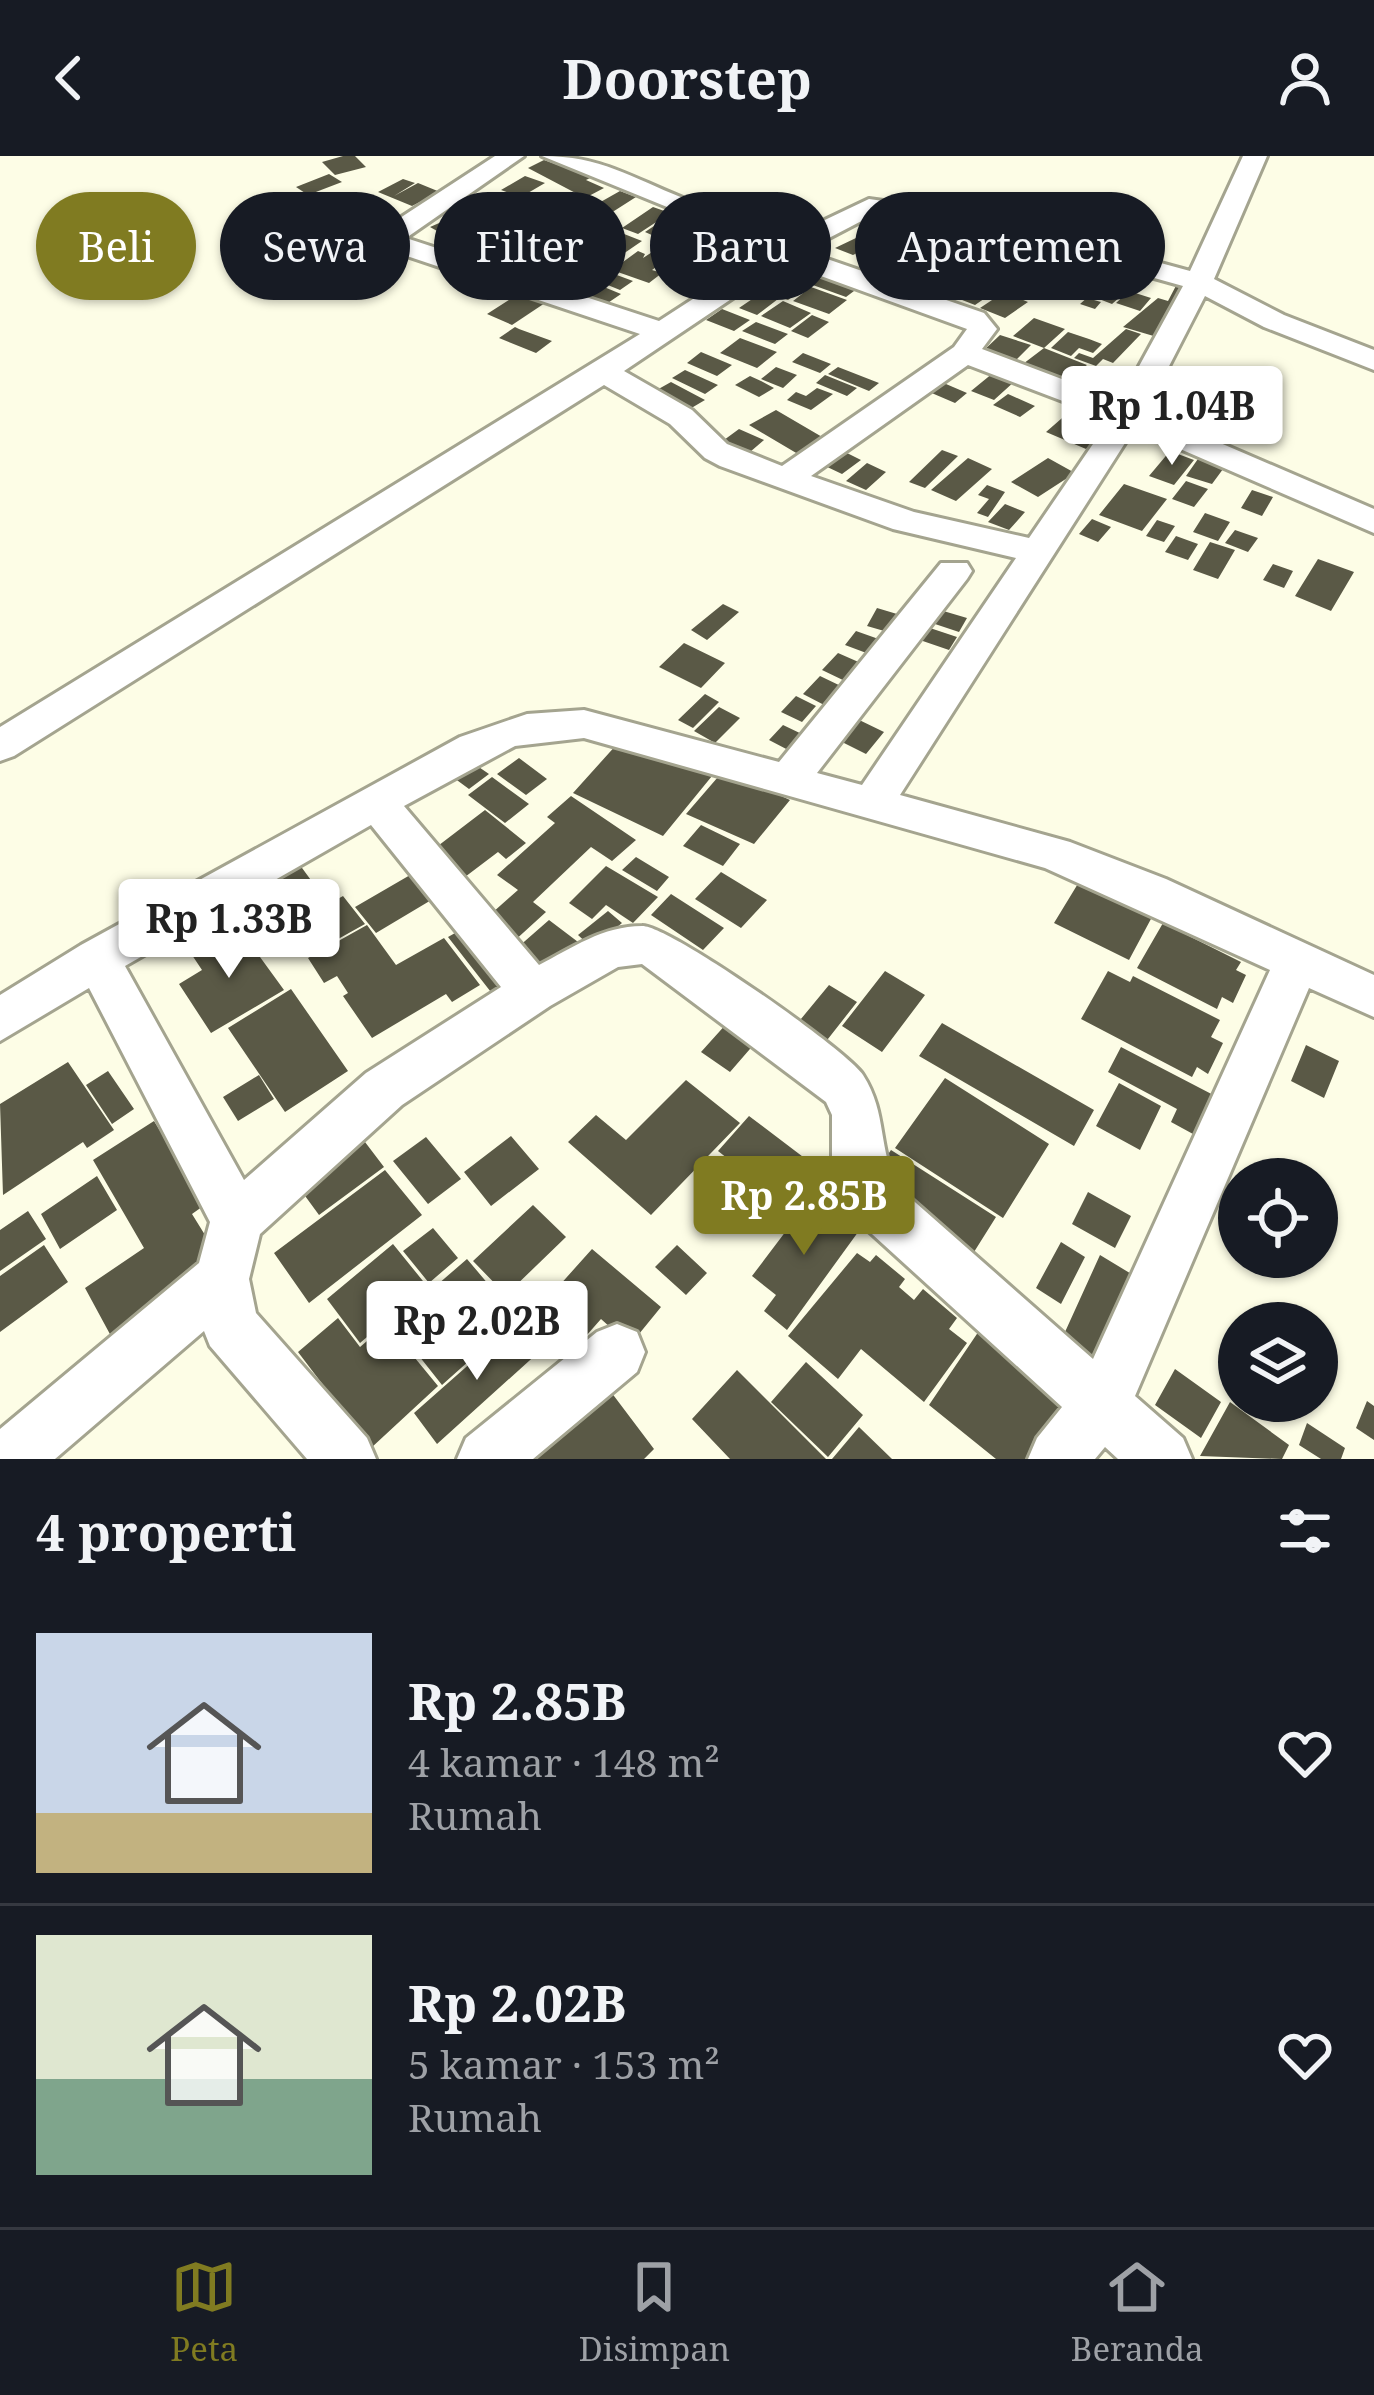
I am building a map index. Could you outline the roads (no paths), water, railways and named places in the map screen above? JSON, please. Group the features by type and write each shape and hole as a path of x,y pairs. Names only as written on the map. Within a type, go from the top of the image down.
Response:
{"street":[{"path":"457,192 512,156"},
{"path":"554,156 650,193"},
{"path":"872,803 1128,415 1198,282 1255,156"},
{"path":"831,229 878,206 987,239 1061,245 1198,282 1274,322 1374,361"},
{"path":"434,207 389,237 434,256"},
{"path":"784,480 965,352 982,329 974,319 831,266"},
{"path":"564,300 663,332"},
{"path":"0,746 711,300"},
{"path":"965,352 1128,415 1374,522"},
{"path":"603,372 681,416 716,451 784,480 905,521 1039,552"},
{"path":"788,782 954,572"},
{"path":"0,1020 97,958 497,736 559,723 584,724 1055,854 1374,997"},
{"path":"378,804 533,992"},
{"path":"346,1459 230,1326 222,1279 237,1220 384,1089 533,992 628,944 646,944 670,956 843,1086 857,1113 858,1166 880,1206 1162,1459"},
{"path":"97,958 237,1220"},
{"path":"1058,1459 1103,1402 1297,961"},
{"path":"10,1459 222,1279"},
{"path":"487,1459 617,1352"}]}
